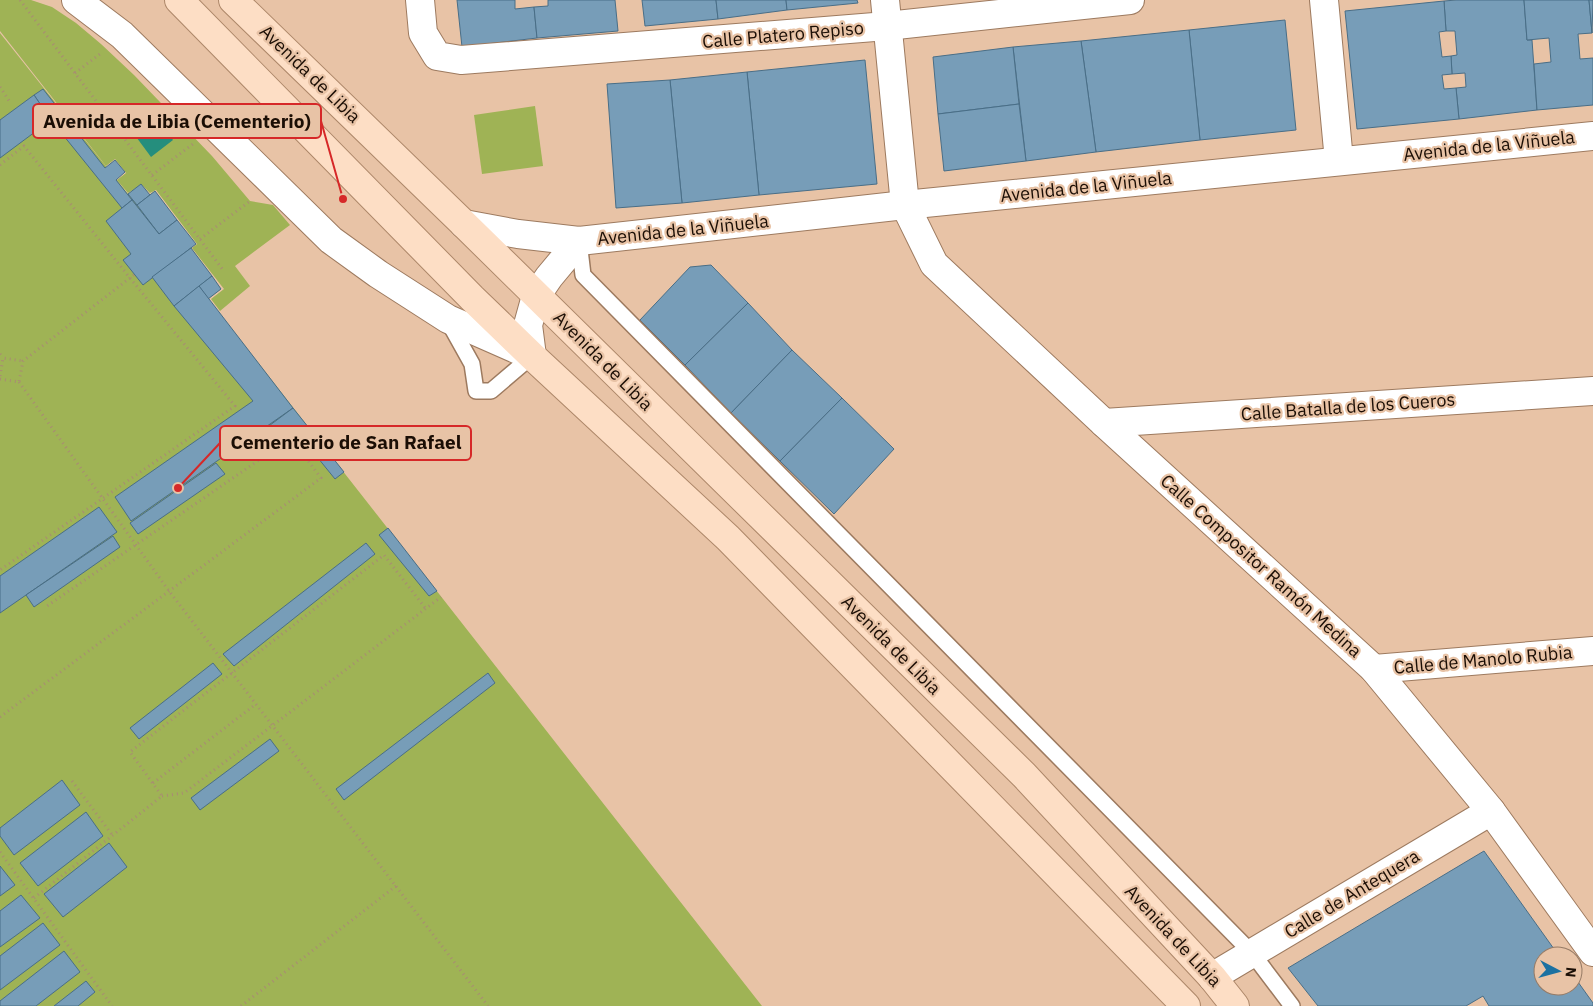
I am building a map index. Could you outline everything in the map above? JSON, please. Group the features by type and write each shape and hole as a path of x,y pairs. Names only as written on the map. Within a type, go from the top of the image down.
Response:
{"main road":[{"path":"180,0 465,291 532,356 728,538 1186,1006"},
{"name":"Avenida de Libia","path":"233,0 464,224 1024,776 1212,977 1235,1006"}],"street":[{"path":"76,0 122,35 331,240 378,274 448,319 532,356"},
{"name":"Calle Platero Repiso","path":"420,0 423,32 437,56 461,60 886,13 1130,0"},
{"path":"1324,0 1339,161"},
{"path":"886,13 905,205"},
{"name":"Avenida de la Viñuela","path":"464,224 518,234 579,241 905,205 1593,136"},
{"name":"Calle Compositor Ramón Medina","path":"905,205 934,264 1104,423 1374,669 1491,811 1593,952"},
{"name":"Avenida de la Viñuela","path":"536,296 579,241"},
{"name":"Avenida de Libia","path":"532,356 528,325 536,296"},
{"name":"Calle Batalla de los Cueros","path":"1104,423 1593,391"},
{"name":"Calle de Manolo Rubia","path":"1374,669 1593,651"},
{"name":"Calle de Antequera","path":"1212,977 1491,811"}],"lane":[{"path":"579,241 582,275 1252,953 1292,1006"},
{"path":"448,319 472,364 476,391 492,392 532,356"}],"path":[{"path":"20,0 223,270"},
{"path":"75,73 107,49"},
{"path":"0,87 10,102"},
{"path":"120,132 159,102"},
{"path":"152,175 198,141"},
{"path":"0,165 24,146 235,406 0,570"},
{"path":"200,239 250,202"},
{"path":"19,382 23,361 135,274"},
{"path":"0,354 3,358 23,361"},
{"path":"3,358 0,378 19,382 169,591 488,1006"},
{"path":"0,716 321,478 291,438 47,606"},
{"path":"162,796 130,752 384,555 426,608"},
{"path":"34,898 162,796 184,793 442,597"},
{"path":"153,783 256,704"},
{"path":"72,781 113,836"},
{"path":"0,852 112,1006"},
{"path":"241,1006 396,886"}],"green space":[{"path":"0,0 31,0 52,7 76,23 134,75 212,156 250,201 273,205 290,225 235,266 250,286 220,311 211,299 224,289 192,248 197,244 156,190 150,193 141,184 149,195 155,191 191,248 221,289 208,299 762,1006 0,1006 0,33 128,194 136,188 128,193 117,180 126,173 115,159 106,166 0,31"},
{"path":"535,106 543,166 482,174 474,115"}],"water":[{"path":"156,117 173,140 151,157 134,134"}],"building":[{"path":"457,0 515,0 515,9 534,7 537,38 462,47"},
{"path":"548,0 615,0 618,31 537,38 534,7 548,6"},
{"path":"642,0 716,0 718,19 645,26"},
{"path":"716,0 786,0 787,10 718,19"},
{"path":"786,0 857,0 858,3 787,10"},
{"path":"1524,0 1527,40 1532,40 1537,110 1459,119 1456,88 1466,87 1465,73 1452,74 1451,56 1457,55 1455,31 1446,31 1444,1"},
{"path":"1524,0 1589,0 1592,33 1578,34 1580,59 1593,58 1593,105 1537,110 1534,64 1551,62 1549,38 1527,40"},
{"path":"1589,0 1593,0 1592,33"},
{"path":"1444,1 1446,31 1439,32 1442,57 1451,56 1452,74 1442,75 1444,89 1456,88 1459,119 1357,129 1345,11"},
{"path":"1285,20 1296,130 1200,140 1189,30"},
{"path":"1189,30 1200,140 1096,152 1081,41"},
{"path":"1081,41 1096,152 1026,161 1013,47"},
{"path":"1013,47 1019,104 938,114 933,57"},
{"path":"865,60 877,184 759,195 747,72"},
{"path":"747,72 759,195 682,203 670,80"},
{"path":"670,80 682,203 616,208 607,84"},
{"path":"43,89 105,168 115,160 125,172 116,180 132,200 122,208 51,120 34,95"},
{"path":"34,95 51,120 0,158 0,120"},
{"path":"1019,104 1026,161 944,171 938,114"},
{"path":"141,184 150,195 137,205 128,194"},
{"path":"155,191 177,220 159,234 137,205"},
{"path":"132,200 159,234 177,220 196,244 143,285 123,260 131,254 106,221"},
{"path":"191,248 212,276 174,306 152,277"},
{"path":"711,265 748,303 685,365 640,320 690,267"},
{"path":"212,276 221,289 208,299 199,286"},
{"path":"199,286 293,408 131,521 115,497 253,401 174,306"},
{"path":"748,303 792,350 731,413 685,365"},
{"path":"792,350 842,398 780,461 731,413"},
{"path":"842,398 894,449 834,514 780,461"},
{"path":"293,408 344,472 335,479 292,426 245,460 238,449"},
{"path":"216,463 225,474 138,534 130,523"},
{"path":"99,507 117,532 0,613 0,576"},
{"path":"388,528 437,591 429,596 379,535"},
{"path":"113,536 120,547 34,607 26,595"},
{"path":"366,543 375,554 234,666 223,654"},
{"path":"213,663 222,674 139,739 130,728"},
{"path":"488,673 495,683 344,800 336,789"},
{"path":"270,739 279,751 200,810 191,798"},
{"path":"62,780 80,805 14,855 0,836 0,828"},
{"path":"86,812 103,836 38,886 20,863"},
{"path":"109,843 127,867 63,917 44,894"},
{"path":"1484,851 1552,946 1533,946 1533,996 1583,996 1583,989 1593,1003 1593,1006 1489,1006 1483,996 1466,1006 1318,1006 1288,968"},
{"path":"0,866 15,885 0,896"},
{"path":"21,895 40,918 0,947 0,911"},
{"path":"43,923 60,945 0,990 0,956"},
{"path":"64,951 80,972 36,1006 0,1006 0,1001"},
{"path":"86,981 95,992 78,1006 54,1006"}],"place":[{"name":"Avenida de Libia (Cementerio)","path":"343,199"},
{"name":"Cementerio de San Rafael","path":"178,488"}]}
